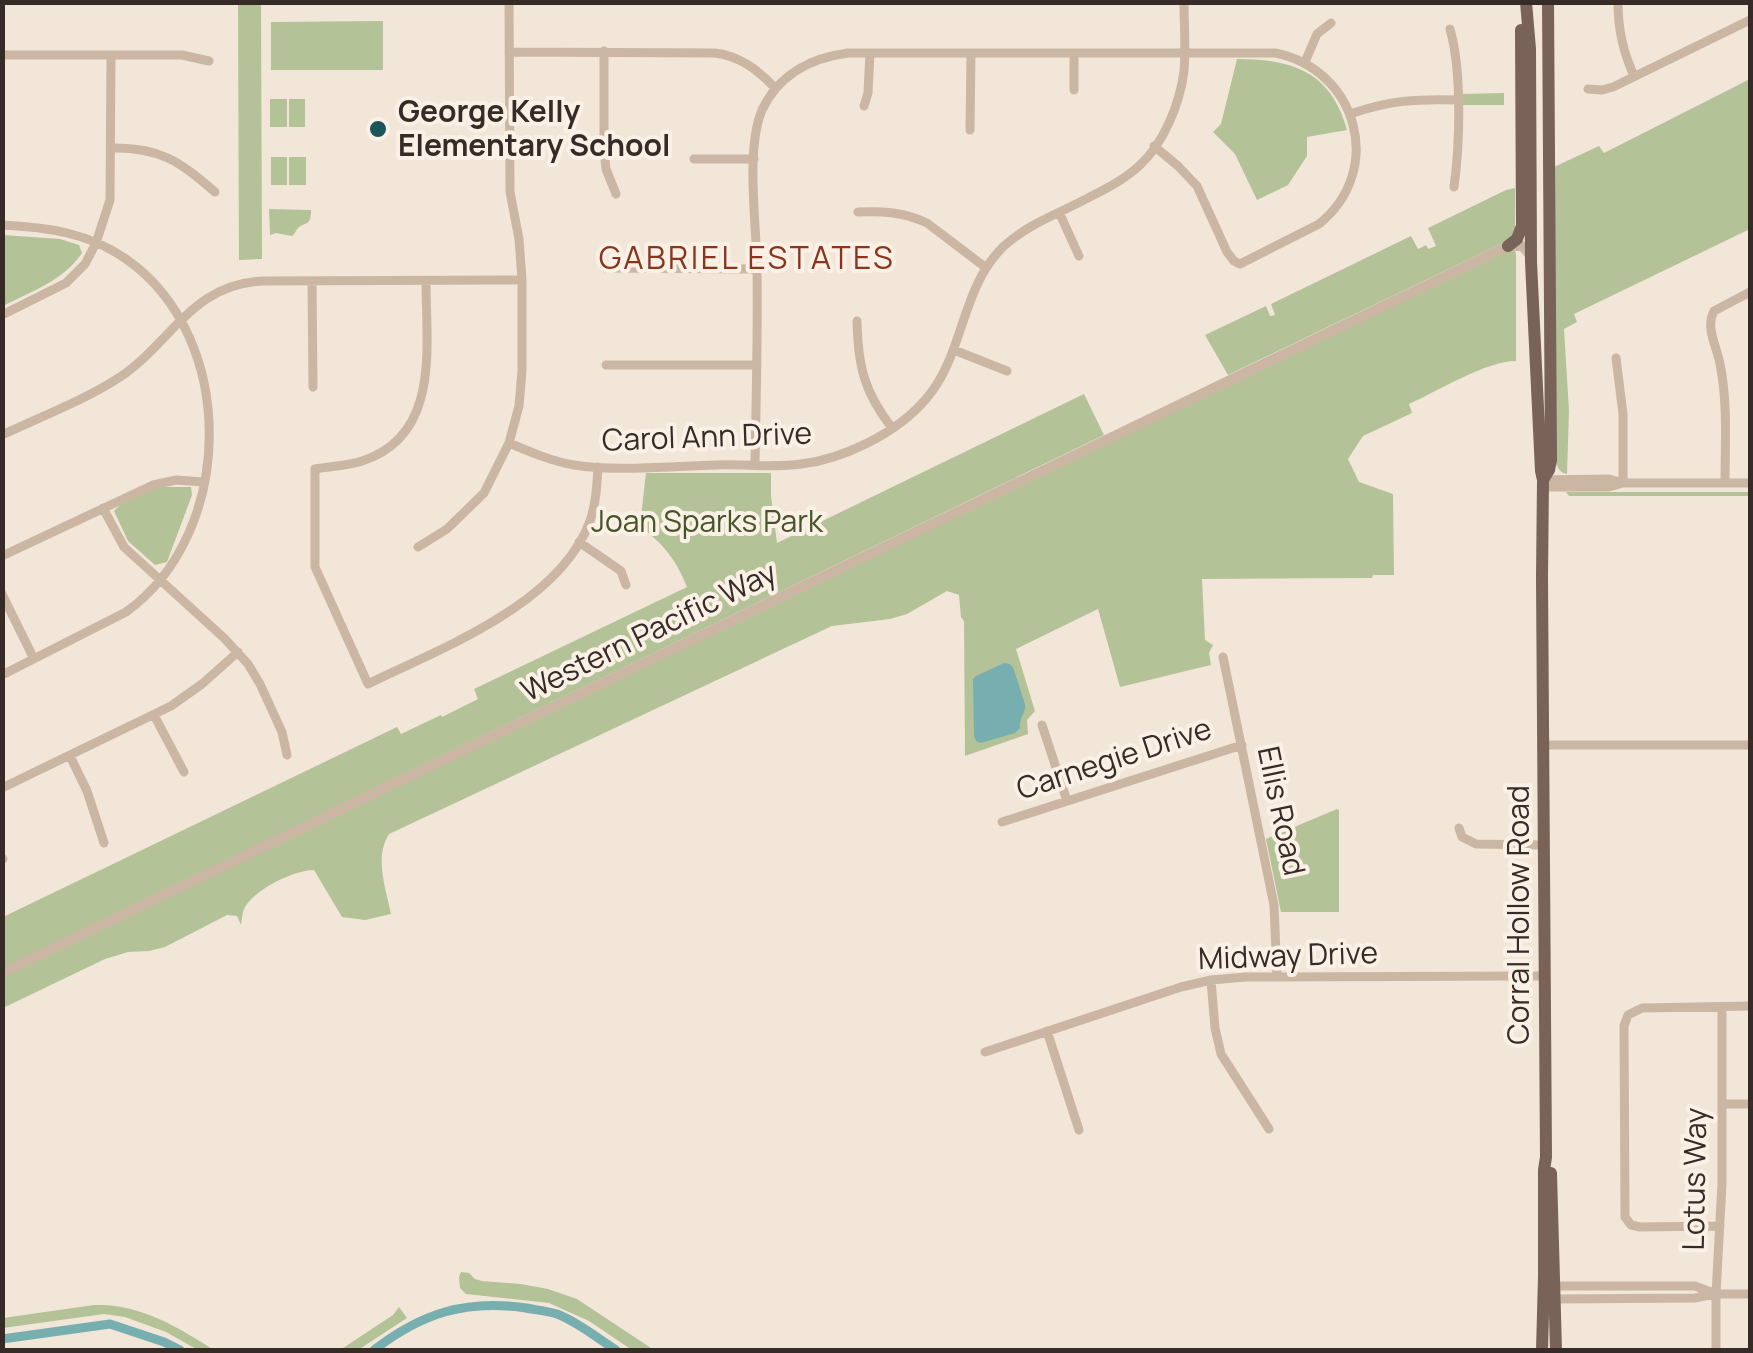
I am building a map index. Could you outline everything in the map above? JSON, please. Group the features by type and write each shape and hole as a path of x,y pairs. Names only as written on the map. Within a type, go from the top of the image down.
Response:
{"main road":[{"path":"1508,246 1522,226 1524,2"},
{"name":"Corral Hollow Road","path":"1524,2 1530,49 1532,287 1543,483 1546,1156 1552,1189 1552,1292"},
{"name":"Corral Hollow Road","path":"1543,483 1551,460 1548,2"},
{"path":"1532,287 1541,290 1550,286"},
{"path":"1542,1350 1552,1292"},
{"path":"1552,1292 1556,1350"}],"street":[{"path":"418,547 447,529 484,493 509,443 519,406 522,280 510,192 509,2"},
{"name":"Carol Ann Drive","path":"509,443 553,460 598,467 800,464 857,447 892,428 924,403 947,367 985,267 1003,247 1022,232 1120,181 1143,163 1174,110 1182,84 1184,2"},
{"path":"1618,2 1618,28 1634,76"},
{"path":"1588,89 1614,87 1750,20"},
{"path":"1305,62 1317,34 1330,23"},
{"path":"1450,29 1456,47 1458,100 1454,187"},
{"path":"604,51 604,150 606,169 616,194"},
{"path":"509,52 725,54 746,64 774,88"},
{"path":"755,464 757,126 774,88 796,70 824,56 870,53 1260,52 1289,56 1318,70 1336,89 1350,114 1356,145 1348,188 1329,216 1240,264 1234,262 1197,186 1154,146"},
{"path":"864,106 870,53"},
{"path":"970,130 971,53"},
{"path":"1074,53 1074,90"},
{"path":"2,55 182,55 209,60"},
{"path":"2,315 66,283 96,243 110,200 111,55"},
{"path":"1350,114 1394,101 1458,100"},
{"path":"111,148 144,149 170,157 215,192"},
{"path":"694,159 754,159"},
{"path":"858,212 898,213 916,218 985,267"},
{"path":"1059,212 1080,256"},
{"path":"2,225 76,234 124,258 164,294 181,318 203,375 208,436 204,482 191,532 161,581 126,612 2,675"},
{"path":"1508,246 1522,246 1532,256"},
{"name":"Western Pacific Way","path":"2,973 1508,246"},
{"path":"606,268 757,269"},
{"path":"2,435 122,375 181,318 204,300 238,284 522,280"},
{"path":"312,281 313,387"},
{"path":"426,282 426,385 418,412 403,434 364,461 315,469 315,568 368,684 493,622 556,574 591,520 598,467"},
{"path":"1725,483 1725,398 1710,317 1720,307 1750,292"},
{"path":"857,321 863,378 878,410 892,428"},
{"path":"954,350 1008,371"},
{"path":"1616,358 1623,483"},
{"path":"606,365 757,365"},
{"path":"1543,483 1609,479 1623,483 1750,483"},
{"path":"2,556 162,482 204,482"},
{"path":"102,508 124,547 238,652 260,684 282,732 287,754"},
{"path":"580,542 622,572 626,585"},
{"path":"2,594 34,660"},
{"path":"2,788 154,715 187,695 238,652"},
{"name":"Ellis Road","path":"1223,656 1274,905 1277,977"},
{"path":"154,715 184,772"},
{"path":"1042,725 1066,802"},
{"name":"Carnegie Drive","path":"1002,822 1242,744"},
{"path":"1543,746 1750,745"},
{"path":"70,756 104,844"},
{"path":"1459,828 1468,842 1476,844 1544,846"},
{"name":"Midway Drive","path":"985,1052 1181,986 1211,980 1544,976"},
{"path":"1211,980 1214,1028 1221,1054 1269,1129"},
{"path":"1720,1226 1640,1227 1628,1221 1623,1209 1624,1026 1632,1012 1642,1008 1750,1006"},
{"name":"Lotus Way","path":"1716,1350 1722,1008"},
{"path":"1047,1031 1079,1130"},
{"path":"1722,1104 1750,1104"},
{"path":"1552,1292 1695,1298 1750,1294"}],"green space":[{"path":"238,5 261,5 262,259 239,260"},
{"path":"383,21 383,70 271,70 271,22"},
{"path":"1237,59 1276,62 1307,73 1331,94 1347,130 1307,137 1307,156 1288,185 1257,200 1235,154 1213,132 1221,124"},
{"path":"1750,79 1750,229 1574,314 1577,322 1564,329 1569,411 1567,474 1563,473 1556,463 1554,167 1599,146 1604,153"},
{"path":"1504,93 1504,105 1460,105 1460,94"},
{"path":"270,99 287,99 287,127 270,127"},
{"path":"289,99 305,99 305,127 289,127"},
{"path":"271,157 287,157 287,185 271,185"},
{"path":"289,157 306,157 306,185 289,185"},
{"path":"1515,188 1515,232 1507,241 1228,375 1205,335 1266,306 1270,316 1275,315 1271,304 1411,236 1418,249 1436,246 1428,228"},
{"path":"269,209 311,210 310,219 292,236 270,235"},
{"path":"3,235 60,239 79,245 82,253 56,278 3,306"},
{"path":"1505,250 1516,254 1516,361 1477,371 1409,404 1412,413 1363,436 1348,459 1359,482 1393,494 1394,575 1202,579 1205,640 1213,645 1209,653 1211,665 1120,687 1098,609 1016,649 1035,711 1027,720 1028,734 965,756 964,621 959,595 947,591 907,614 890,619 832,626 389,834 382,863 391,914 365,920 342,917 314,870 296,873 256,895 244,909 241,925 237,916 227,915 165,947 105,959 3,1008 3,976"},
{"name":"Joan Sparks Park","path":"1084,394 1104,435 3,968 3,917 397,727 401,734 442,717 478,699 474,689 687,587 668,553 640,526 646,473 771,473 777,543"},
{"path":"161,487 191,487 192,495 167,562 155,565 128,541 114,511 124,502"},
{"path":"1566,492 1750,492 1750,496 1569,496"},
{"path":"1337,809 1339,912 1281,912 1266,839"},
{"path":"461,1272 482,1281 548,1289 577,1299 654,1350 632,1350 589,1321 549,1303 466,1294 460,1288"},
{"path":"94,1305 142,1312 214,1350 198,1350 166,1332 104,1314 3,1328 3,1318"},
{"path":"399,1307 407,1318 358,1350 340,1350 393,1315"}],"water":[{"path":"1004,663 1013,667 1025,704 1020,728 981,743 974,736 973,679"}],"waterway":[{"path":"374,1350 427,1318 484,1306 557,1314 616,1350"},
{"path":"2,1339 110,1324 180,1350"}],"place":[{"name":"George Kelly Elementary School","path":"378,129"}],"district":[{"name":"GABRIEL ESTATES","path":"747,258"}]}
